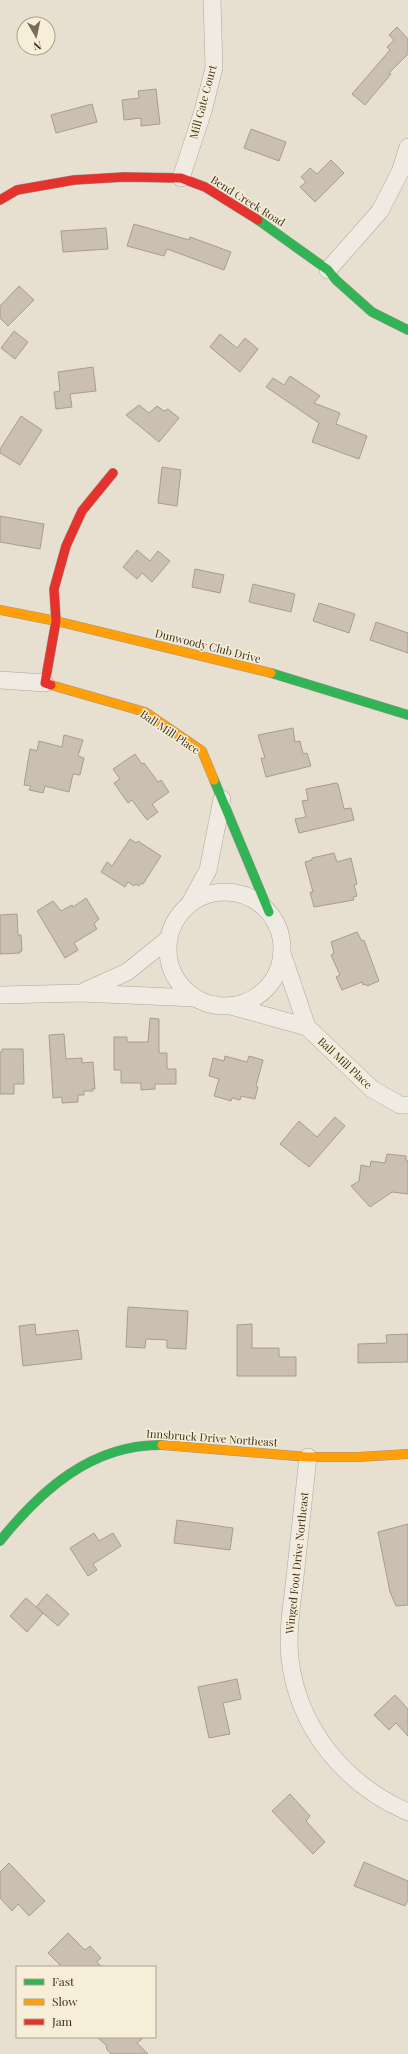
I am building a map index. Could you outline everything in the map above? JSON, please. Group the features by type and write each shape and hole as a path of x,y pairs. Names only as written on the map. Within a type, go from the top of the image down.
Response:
{"street":[{"name":"Mill Gate Court","path":"181,178 203,111 214,68 212,0"},
{"path":"328,270 380,211 400,172 408,147"},
{"name":"Bend Creek Road","path":"0,200 17,190 74,180 124,177 181,178 205,187 296,246 328,270 336,280 372,312 408,330"},
{"path":"45,683 56,621 54,589 66,546 82,512 113,473"},
{"name":"Dunwoody Club Drive","path":"0,610 56,621 263,671 408,715"},
{"name":"Ball Mill Place","path":"0,680 45,683 145,712 202,751 269,912"},
{"path":"196,998 178,982 172,971 169,961 168,939 176,919 190,903 208,870 222,799"},
{"path":"0,995 81,993 196,998 206,1002 231,1006 252,999 262,992 276,974 282,953 280,931 269,912 252,898 231,892 210,893 190,903"},
{"path":"81,993 127,972 168,939"},
{"name":"Ball Mill Place","path":"282,953 307,1027 372,1090 400,1104 408,1106"},
{"name":"Ball Mill Place","path":"231,1006 307,1027"},
{"name":"Innsbruck Drive Northeast","path":"0,1541 17,1519 49,1487 68,1473 86,1463 118,1450 139,1446 166,1445 308,1457 358,1457 408,1454"},
{"name":"Winged Foot Drive Northeast","path":"308,1457 290,1622 290,1658 295,1686 319,1740 338,1764 354,1780 373,1794 408,1812"}],"building":[{"path":"397,27 408,39 408,54 389,73 391,74 365,105 352,94 390,50 387,47 394,40 389,35"},
{"path":"156,89 160,124 141,126 141,118 124,120 122,100 139,98 138,91"},
{"path":"92,104 97,122 56,133 51,115"},
{"path":"251,129 286,142 279,161 244,148"},
{"path":"331,160 344,173 315,202 300,187 306,182 301,177 310,168 317,174"},
{"path":"134,224 189,240 190,237 231,252 224,270 167,249 164,256 127,246"},
{"path":"106,228 108,249 63,252 61,231"},
{"path":"19,286 34,300 8,326 0,318 0,306"},
{"path":"14,331 28,342 15,359 1,348"},
{"path":"220,334 237,348 245,338 258,349 240,372 210,347"},
{"path":"93,367 96,391 70,394 72,407 56,409 54,392 60,391 58,372"},
{"path":"290,376 320,396 314,403 340,413 336,424 367,436 359,459 312,442 319,423 266,387 273,378 284,385"},
{"path":"139,405 149,413 157,406 164,411 168,409 179,418 159,442 126,415"},
{"path":"21,416 42,430 20,465 0,453 0,449"},
{"path":"162,467 181,470 177,506 158,503"},
{"path":"0,516 44,524 40,549 0,542"},
{"path":"137,550 150,561 158,551 170,561 152,582 142,573 137,579 123,567"},
{"path":"195,569 224,575 220,593 192,587"},
{"path":"253,584 295,594 291,612 249,602"},
{"path":"319,603 355,614 349,633 313,621"},
{"path":"376,622 408,633 408,653 370,640"},
{"path":"293,728 295,742 300,741 303,754 307,753 311,766 266,777 261,758 265,758 258,735"},
{"path":"64,735 83,740 78,756 84,758 80,775 73,774 69,792 45,786 43,793 29,790 31,786 24,785 30,749 37,751 39,741 62,747"},
{"path":"135,754 142,764 144,763 158,782 161,780 169,792 152,804 158,812 147,820 132,800 128,803 114,783 120,779 113,769"},
{"path":"336,783 338,784 344,809 351,808 354,820 299,833 295,819 306,817 302,801 308,800 306,789"},
{"path":"130,839 136,843 138,841 161,856 143,884 141,883 139,886 136,884 134,886 128,882 125,887 101,872 107,862 112,866"},
{"path":"334,853 337,862 351,858 357,884 354,885 357,896 353,897 354,900 314,907 310,892 313,892 305,862 312,860 312,858"},
{"path":"86,898 99,919 94,924 97,929 74,943 78,950 65,958 37,911 53,901 61,911 72,905 73,907"},
{"path":"17,914 18,935 21,935 22,951 20,951 20,953 0,954 0,915"},
{"path":"357,932 362,941 364,940 379,981 367,986 366,984 363,985 362,982 342,990 336,977 340,975 331,955 334,953 331,942"},
{"path":"150,1018 159,1019 159,1053 167,1053 167,1069 176,1069 176,1084 155,1084 155,1089 141,1090 141,1083 121,1083 121,1070 114,1070 114,1037 127,1037 127,1042 148,1042"},
{"path":"64,1034 66,1059 82,1058 82,1063 93,1062 95,1089 92,1089 93,1091 84,1091 84,1095 78,1095 78,1102 62,1103 62,1097 53,1098 49,1035"},
{"path":"2,1049 23,1049 24,1084 14,1084 14,1094 0,1094 0,1052 2,1052"},
{"path":"225,1056 247,1062 249,1056 263,1060 256,1086 258,1087 255,1099 241,1096 240,1100 232,1098 231,1101 214,1096 219,1079 209,1076 213,1058 224,1061"},
{"path":"335,1117 345,1126 309,1167 280,1144 299,1121 317,1137"},
{"path":"387,1154 406,1156 406,1160 408,1161 408,1194 392,1192 370,1207 351,1186 359,1181 361,1165 370,1167 371,1161 385,1163"},
{"path":"128,1307 188,1311 186,1349 167,1348 167,1340 146,1339 145,1348 126,1347"},
{"path":"35,1324 36,1335 78,1330 82,1359 23,1366 19,1326"},
{"path":"252,1324 252,1348 279,1348 279,1357 296,1357 296,1376 237,1376 237,1325"},
{"path":"408,1334 408,1362 358,1363 358,1344 387,1343 386,1335"},
{"path":"177,1520 233,1528 230,1550 174,1543"},
{"path":"408,1524 408,1605 396,1606 390,1592 378,1532"},
{"path":"94,1533 99,1541 113,1533 121,1546 93,1564 97,1570 88,1576 70,1548"},
{"path":"47,1594 69,1614 58,1626 36,1607"},
{"path":"26,1598 43,1613 27,1632 10,1616"},
{"path":"237,1679 241,1699 223,1703 230,1734 209,1738 198,1687"},
{"path":"395,1695 408,1709 408,1736 396,1723 389,1730 374,1715"},
{"path":"290,1794 310,1816 306,1821 325,1842 313,1854 272,1811"},
{"path":"364,1862 408,1881 408,1900 405,1906 354,1886"},
{"path":"9,1863 45,1901 29,1916 18,1904 12,1911 0,1898 0,1872"},
{"path":"68,1933 85,1950 90,1946 101,1958 97,1962 101,1966 61,1966 48,1953"},
{"path":"98,2038 143,2038 137,2043 148,2054 111,2054 106,2048 107,2046"}],"traffic: fast":[{"path":"258,220 328,270 336,280 372,312 408,330"},
{"path":"271,673 408,715"},
{"path":"214,780 269,912"},
{"path":"0,1541 33,1504 51,1488 91,1461 113,1452 137,1447 162,1445"}],"traffic: slow":[{"path":"0,610 56,621 271,673"},
{"path":"51,685 145,712 202,751 214,780"},
{"path":"162,1445 308,1457 358,1457 408,1454"}],"traffic: jam":[{"path":"0,200 17,190 74,180 124,177 181,178 205,187 258,220"},
{"path":"51,685 45,683 56,621 54,589 66,546 82,511 113,473"}]}
